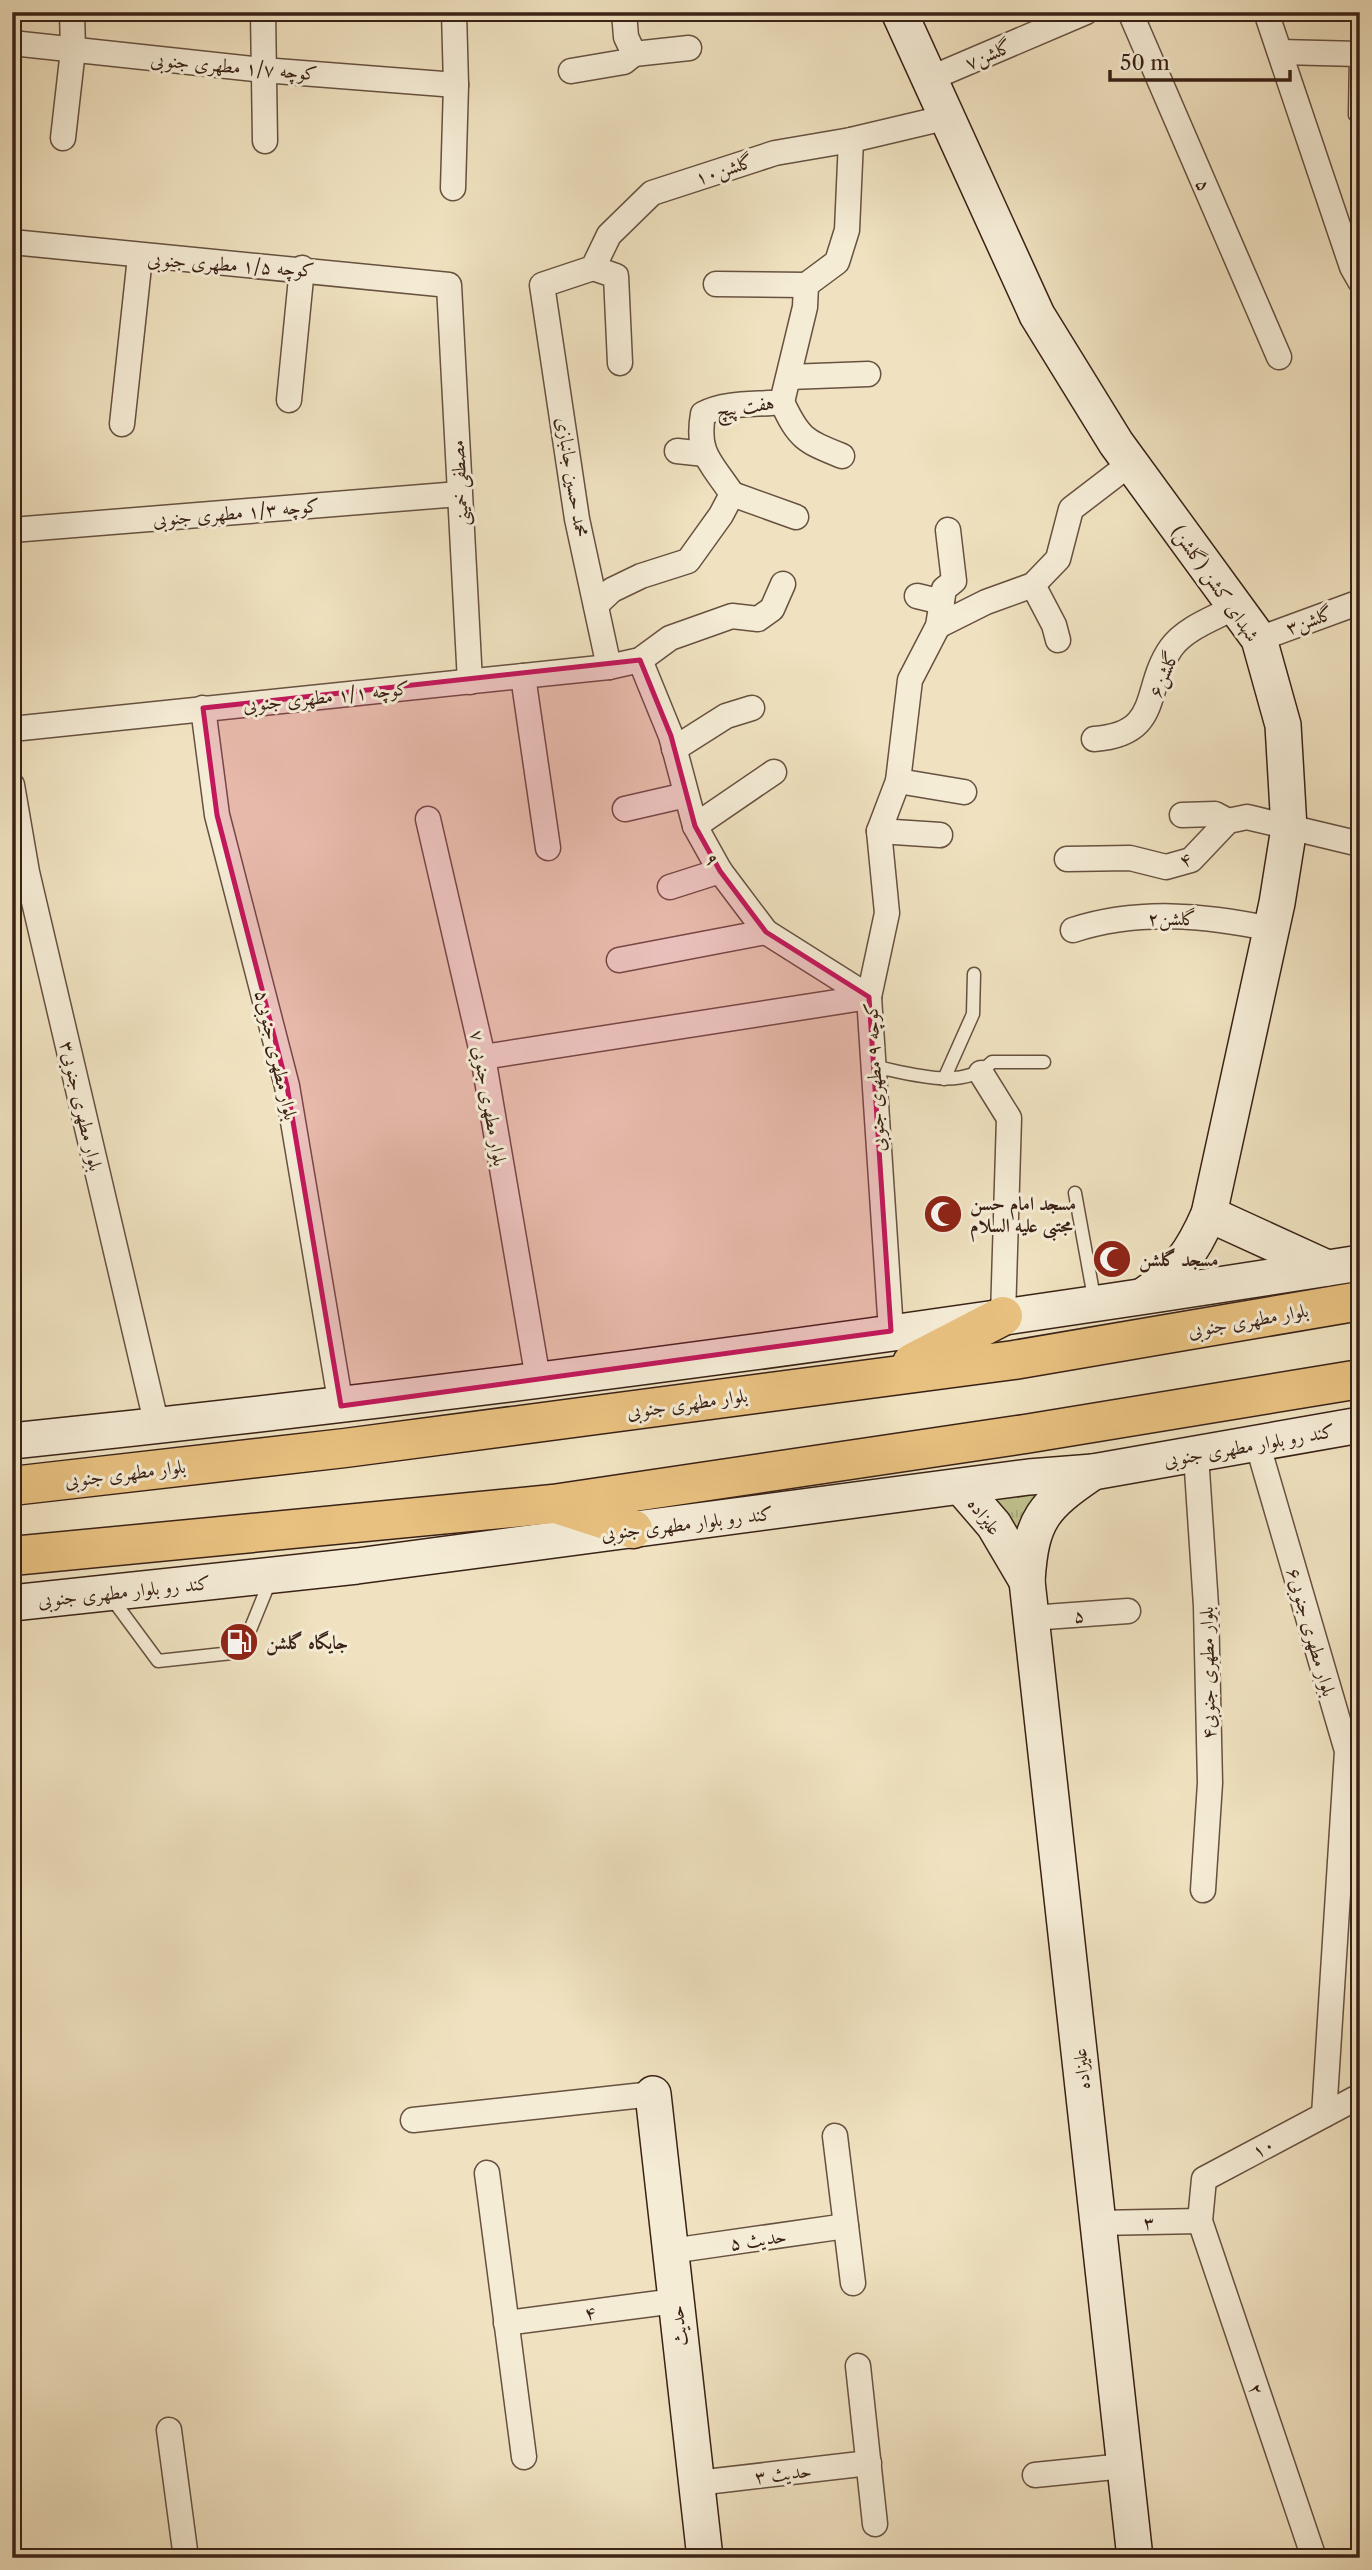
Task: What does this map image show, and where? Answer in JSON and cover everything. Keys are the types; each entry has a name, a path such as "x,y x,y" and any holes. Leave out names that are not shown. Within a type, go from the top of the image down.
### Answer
{"main road":[{"name":"بلوار مطهری جنوبی","path":"12,1486 345,1448 1014,1360 1360,1301"},
{"path":"886,1376 1003,1317"},
{"path":"12,1556 553,1504 1025,1434 1360,1379"},
{"path":"553,1504 633,1530"}],"street":[{"path":"63,138 73,50 72,12"},
{"path":"263,12 265,141"},
{"path":"453,188 456,85 454,12"},
{"path":"624,12 626,37 634,54"},
{"name":"شهدای کشن (گلشن)","path":"899,12 944,118 1037,315 1131,463 1259,639 1283,725 1289,828 1271,929 1209,1214 1194,1249 1168,1279 1143,1296"},
{"name":"گلشن۷","path":"929,79 1086,12"},
{"name":"۵","path":"1130,12 1279,357"},
{"path":"1266,12 1352,267 1360,281"},
{"name":"کوچه ۱/۷ مطهری جنوبی","path":"12,43 263,69 456,85"},
{"path":"571,71 624,62 634,54 689,48"},
{"path":"1280,52 1358,54"},
{"name":"گلشن۱۰","path":"593,268 609,235 652,193 775,153 850,140 944,118"},
{"path":"716,284 806,285 837,262 847,230 850,140"},
{"name":"کوچه ۱/۵ مطهری جنوبی","path":"12,243 140,257 302,268 449,285"},
{"path":"122,424 140,257"},
{"path":"289,400 302,268"},
{"path":"593,268 616,276 620,363"},
{"name":"محمد حسین جانبازی","path":"593,268 542,285 577,519 609,667"},
{"name":"مصطفی خمینی","path":"449,285 470,682"},
{"name":"هفت پیچ","path":"732,494 705,454 699,438 703,414 719,405 744,407 782,402 806,307 806,285"},
{"path":"789,377 868,374"},
{"path":"782,402 792,424 806,441 842,457"},
{"path":"677,451 705,454"},
{"path":"917,596 940,614 986,602 1033,585 1058,559 1071,509 1131,463"},
{"name":"کوچه ۱/۳ مطهری جنوبی","path":"12,530 459,494"},
{"path":"596,605 612,590 641,576 688,561 721,515 732,494 796,517"},
{"name":"کوچه ۹ مطهری جنوبی","path":"891,1331 869,997 887,914 879,831 898,781 910,680 940,614 944,589 954,581 948,530"},
{"path":"640,660 670,638 732,616 758,619 772,609 783,584"},
{"path":"1033,585 1054,625 1058,640"},
{"name":"گلشن۳","path":"1259,639 1360,601"},
{"name":"گلشن۶","path":"1094,739 1126,732 1142,720 1171,648 1190,631 1235,607"},
{"name":"کوچه ۱/۱ مطهری جنوبی","path":"12,729 609,667 640,660"},
{"name":"۹","path":"640,660 674,749 695,826 720,872 766,932 869,997"},
{"path":"523,676 548,848"},
{"name":"۵بلوار مطهری جنوبی","path":"202,708 218,815 287,1086 341,1405"},
{"path":"674,749 726,716 752,708"},
{"path":"695,826 774,772"},
{"path":"898,781 964,792"},
{"name":"بلوار مطهری جنوبی۳","path":"12,785 27,872 157,1426"},
{"path":"625,810 686,795"},
{"path":"1182,815 1215,814 1228,821 1247,817 1360,844"},
{"name":"۷ بلوار مطهری جنوبی","path":"428,819 483,1057 538,1379"},
{"name":"۴","path":"1067,859 1130,858 1166,867 1191,860 1228,821"},
{"path":"879,831 940,835"},
{"path":"670,887 720,872"},
{"name":"گلشن۲","path":"1073,930 1104,920 1162,916 1217,918 1271,929"},
{"path":"619,960 766,932"},
{"path":"483,1057 869,997"},
{"path":"981,1073 1009,1118 1003,1317"},
{"path":"1209,1214 1343,1266"},
{"path":"12,1441 341,1405 741,1355 1343,1266"},
{"name":"کند رو بلوار مطهری جنوبی","path":"12,1603 273,1575 1093,1472 1258,1446 1360,1426"},
{"name":"بلوار مطهری جنوبی۶","path":"1258,1446 1353,1751 1324,2115"},
{"name":"بلوار مطهری جنوبی۴","path":"1196,1455 1206,1606 1210,1783 1203,1890"},
{"name":"علیزاده","path":"1093,1472 1056,1497 1041,1516 1032,1536 1027,1581 1135,2558"},
{"name":"علیزاده","path":"963,1489 993,1525 1027,1581"},
{"name":"۵","path":"1031,1618 1128,1611"},
{"path":"414,2120 653,2094"},
{"name":"حدیث","path":"653,2094 705,2558"},
{"name":"۱۰","path":"1200,2221 1204,2179 1360,2096"},
{"path":"835,2136 853,2283"},
{"path":"487,2174 524,2457"},
{"name":"۳","path":"1097,2223 1200,2221"},
{"name":"۲","path":"1200,2221 1314,2558"},
{"name":"حدیث ۵","path":"671,2251 846,2226"},
{"name":"۴","path":"506,2323 675,2301"},
{"path":"858,2365 875,2524"},
{"path":"169,2430 186,2558"},
{"name":"حدیث ۳","path":"697,2483 869,2463"},
{"path":"1035,2475 1124,2466"}],"lane":[{"path":"1355,115 1358,54"},
{"path":"944,1079 973,1014 974,974"},
{"path":"872,1066 944,1079 981,1073 992,1062 1044,1062"},
{"path":"1075,1193 1095,1303"},
{"path":"107,1593 158,1661 186,1658 241,1652 273,1575"}],"highlighted area":[{"path":"640,660 671,736 695,826 720,871 766,932 869,997 891,1331 341,1406 287,1086 217,815 203,708"}],"green space":[{"path":"1049,1487 1018,1544 979,1493"}],"place":[{"name":"مسجد امام حسن مجتبی علیه السلام","path":"943,1214"},
{"name":"مسجد گلشن","path":"1112,1259"},
{"name":"جایگاه گلشن","path":"239,1642"}]}
